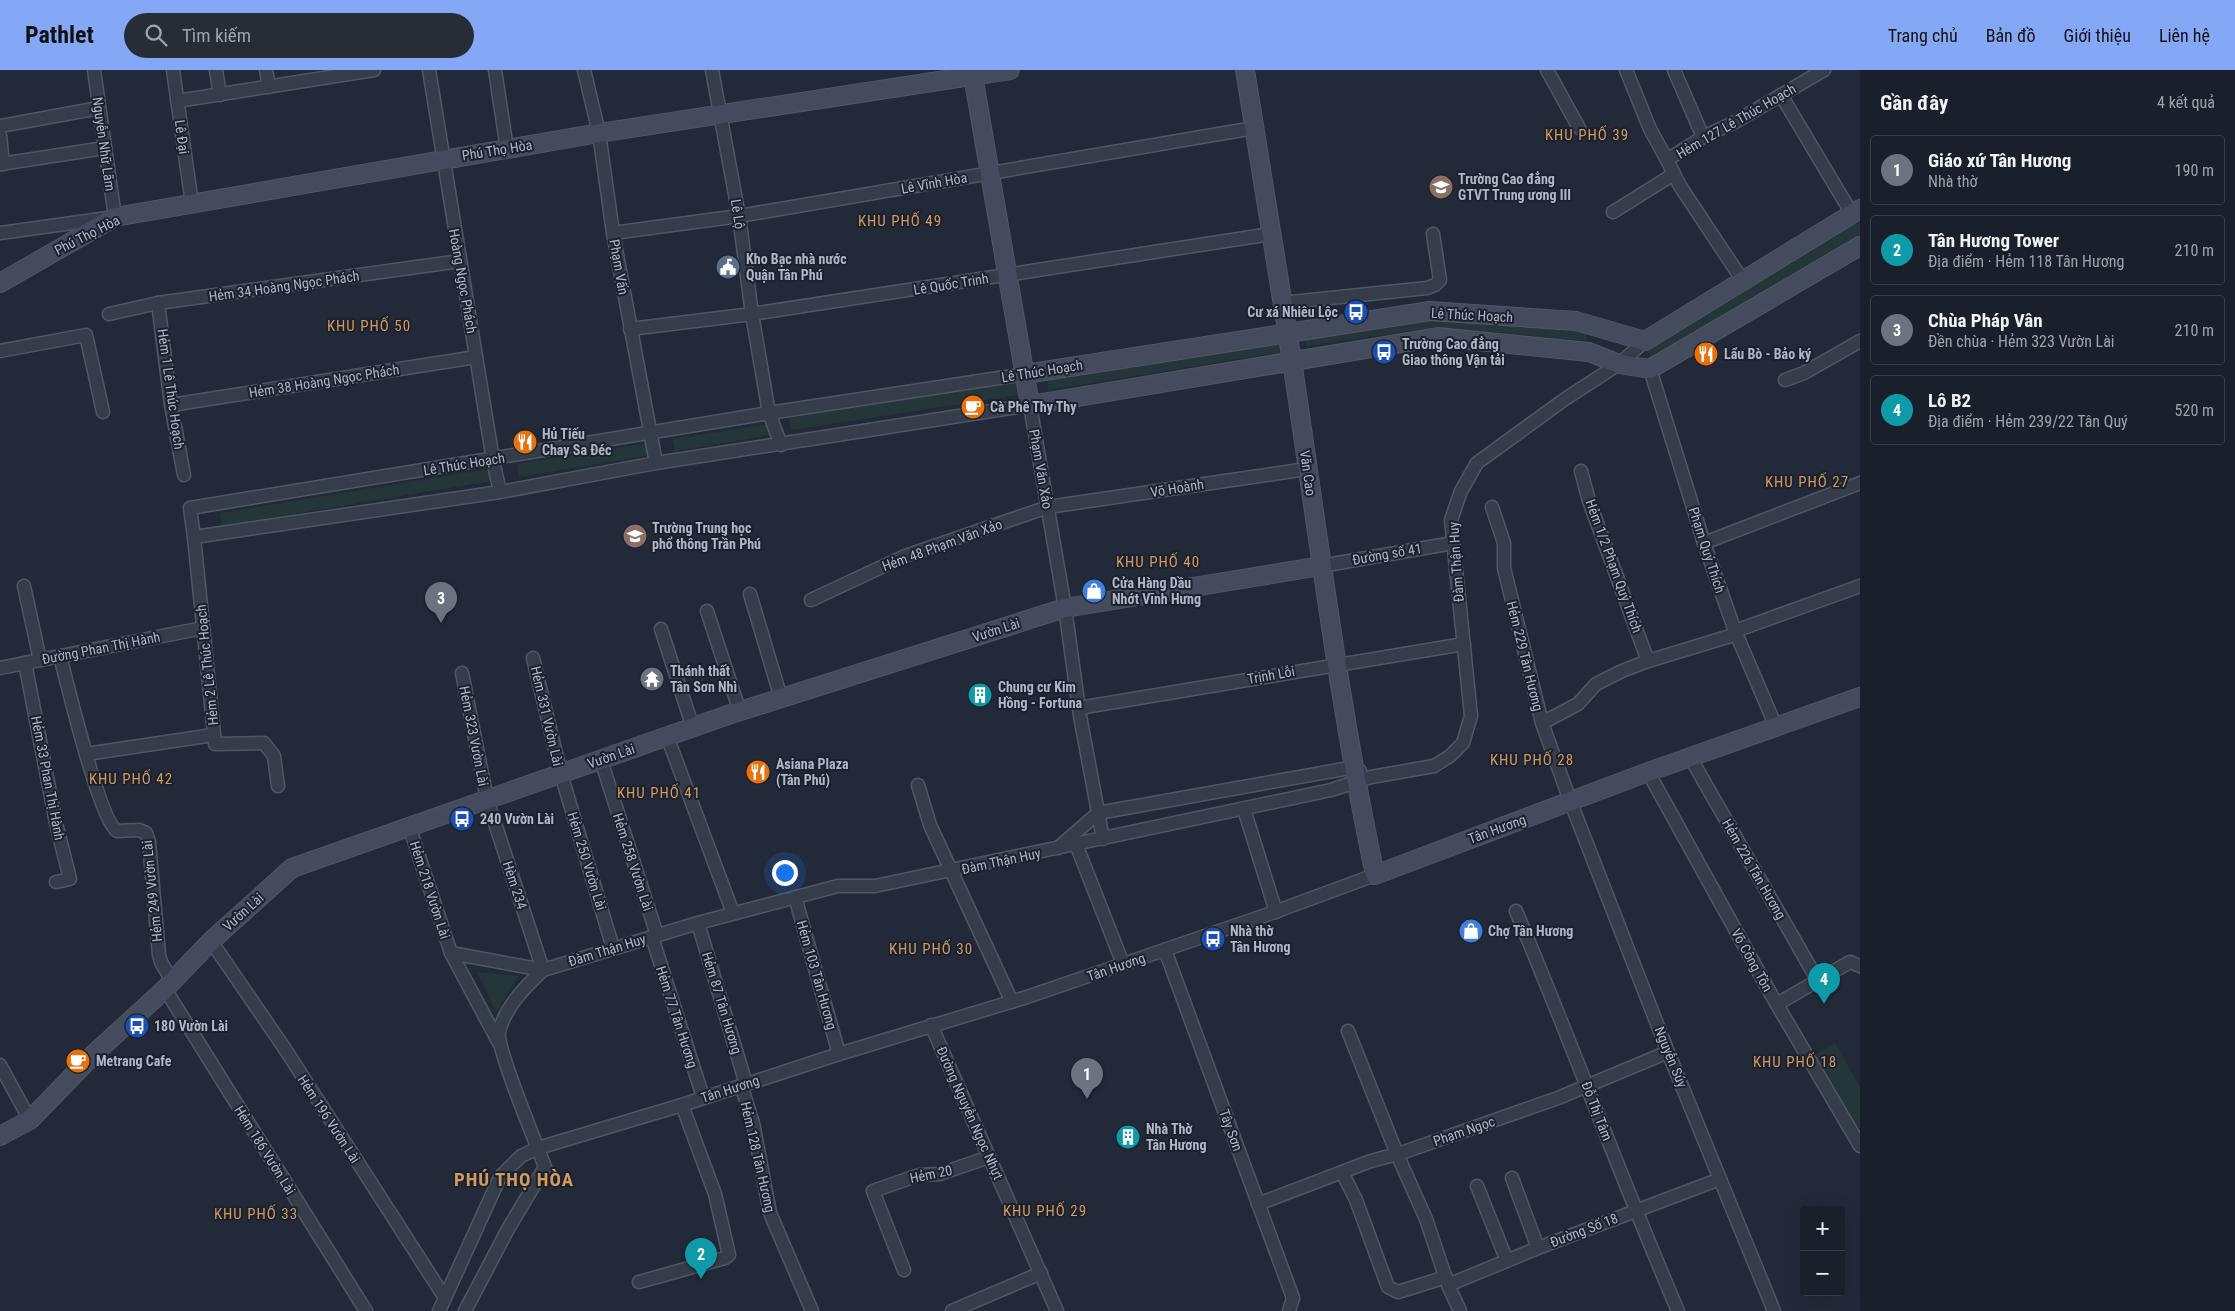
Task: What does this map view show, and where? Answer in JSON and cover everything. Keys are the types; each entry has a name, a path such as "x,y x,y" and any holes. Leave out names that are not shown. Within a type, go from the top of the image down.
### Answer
{"street":[{"name":"Nguyễn Nhữ Lãm","path":"94,70 115,218"},
{"name":"Lê Đại","path":"173,70 192,204"},
{"path":"216,70 220,96"},
{"path":"266,70 269,87"},
{"path":"177,101 220,96 374,70"},
{"name":"Hoàng Ngọc Phách","path":"429,70 442,159 500,492"},
{"path":"495,70 507,149"},
{"name":"Phạm Vấn","path":"584,70 599,133 613,233 656,463"},
{"name":"Lê Lộ","path":"712,70 738,216 769,413 781,445"},
{"name":"Phú Thọ Hòa","path":"0,283 115,218 442,159 599,133 972,73 1010,70"},
{"name":"Văn Cao","path":"1245,70 1292,360 1321,566 1360,776 1375,875"},
{"path":"1547,70 1579,128"},
{"path":"1626,70 1650,129 1667,160"},
{"path":"1674,70 1703,136"},
{"name":"Hẻm 127 Lê Thúc Hoạch","path":"1743,281 1695,210 1667,160 1703,136 1736,122 1824,70"},
{"name":"Phạm Văn Xảo","path":"972,73 1048,507 1079,708 1103,839"},
{"path":"1645,341 1856,212 1781,95"},
{"path":"0,126 99,108"},
{"name":"Lê Vĩnh Hòa","path":"613,233 738,216 1254,128"},
{"path":"0,135 1,164 105,148"},
{"path":"1613,212 1674,174"},
{"path":"0,232 115,218"},
{"name":"Lê Quốc Trinh","path":"630,329 752,314 1271,234"},
{"path":"1282,303 1427,288 1435,285 1440,280 1433,234"},
{"path":"1650,369 1860,246"},
{"name":"Hẻm 34 Hoàng Ngọc Phách","path":"109,314 158,303 460,261"},
{"name":"Hẻm 1 Lê Thúc Hoạch","path":"158,303 171,405 184,475"},
{"name":"Lê Thúc Hoạch","path":"191,515 651,432 1430,311 1576,321 1645,341"},
{"path":"0,351 86,335 103,412"},
{"name":"Lê Thúc Hoạch","path":"194,537 500,492 656,463 1030,405 1438,337 1588,352 1619,364 1650,369"},
{"name":"Đàm Thận Huy","path":"499,1043 504,1016 526,986 543,970 613,948 733,913 838,886 874,886 1058,849 1074,840 1098,813 1434,766 1450,756 1463,743 1471,716 1451,520 1462,491 1477,463 1565,399 1619,364 1645,341"},
{"path":"1785,380 1804,373 1860,341"},
{"name":"Hẻm 38 Hoàng Ngọc Phách","path":"171,405 476,357"},
{"name":"Phạm Quý Thích","path":"1650,369 1704,543 1736,633 1776,727"},
{"name":"Võ Hoành","path":"1048,507 1307,469"},
{"name":"Hẻm 1/2 Phạm Quý Thích","path":"1581,471 1589,501 1648,661"},
{"path":"1704,543 1860,483"},
{"name":"Hẻm 48 Phạm Văn Xảo","path":"811,600 905,556 1048,507"},
{"name":"Hẻm 229 Tân Hương","path":"1492,507 1504,543 1504,568 1542,723 1571,802"},
{"name":"Hẻm 2 Lê Thúc Hoạch","path":"191,515 215,744 264,743 274,756 278,786"},
{"name":"Đường số 41","path":"1321,566 1453,543"},
{"name":"Vườn Lài","path":"0,1136 30,1120 95,1053 169,985 211,941 292,868 667,736 1065,608 1321,566"},
{"path":"24,586 40,660"},
{"path":"1542,723 1578,704 1596,684 1648,661 1736,633 1860,586"},
{"path":"750,594 781,698"},
{"path":"707,611 740,712"},
{"name":"Đường Phan Thị Hành","path":"0,668 203,628"},
{"path":"661,629 693,728"},
{"name":"Trịnh Lỗi","path":"1079,708 1464,644"},
{"name":"Hẻm 249 Vườn Lài","path":"60,656 86,754 108,818 114,830 139,830 146,833 149,842 159,955 169,985"},
{"name":"Hẻm 331 Vườn Lài","path":"533,658 561,774"},
{"name":"Hẻm 33 Phan Thị Hành","path":"25,663 56,823 70,879 56,882"},
{"name":"Hẻm 323 Vườn Lài","path":"462,673 487,799"},
{"name":"Tân Hương","path":"538,1148 682,1105 931,1025 1012,1002 1165,950 1276,912 1648,772 1860,697"},
{"path":"86,754 213,735"},
{"path":"667,736 733,913"},
{"name":"Hẻm 226 Tân Hương","path":"1690,757 1818,981"},
{"name":"Hẻm 258 Vườn Lài","path":"601,760 654,936"},
{"name":"Võ Công Tồn","path":"1648,772 1777,1004 1860,1146"},
{"name":"Hẻm 250 Vườn Lài","path":"561,774 613,948"},
{"name":"Đàm Thận Huy","path":"1074,840 1103,839 1331,790 1360,776"},
{"path":"918,785 930,825 1012,1002"},
{"name":"Hèm 234","path":"487,799 543,970"},
{"name":"Nguyễn Súy","path":"1571,802 1668,1052 1774,1311"},
{"path":"1244,809 1276,912"},
{"name":"Hẻm 218 Vườn Lài","path":"409,826 451,953 499,1043"},
{"path":"1074,840 1123,964"},
{"name":"Hẻm 103 Tân Hương","path":"795,897 839,1054"},
{"name":"Đỗ Thị Tâm","path":"1516,910 1635,1210 1678,1311"},
{"name":"Hẻm 87 Tân Hương","path":"698,923 743,1084"},
{"name":"Hẻm 77 Tân Hương","path":"654,936 703,1097"},
{"name":"Hẻm 196 Vườn Lài","path":"211,941 285,1049 445,1298"},
{"name":"Tây Sơn","path":"1165,950 1293,1298 1288,1311"},
{"name":"Hẻm 218 Vườn Lài","path":"451,953 543,970"},
{"path":"1777,1004 1850,962 1860,966"},
{"name":"Hẻm 186 Vườn Lài","path":"169,985 366,1311"},
{"name":"Đường Nguyễn Ngọc Nhựt","path":"931,1025 1057,1311"},
{"path":"1348,1031 1426,1218 1447,1281 1460,1311"},
{"path":"465,1311 508,1229 545,1167 499,1043"},
{"name":"Phạm Ngọc","path":"1258,1204 1342,1172 1558,1098 1668,1052"},
{"path":"0,1065 30,1120"},
{"name":"Hẻm 128 Tân Hương","path":"743,1084 753,1123 770,1213 812,1311"},
{"path":"639,1282 729,1255 716,1194 682,1105"},
{"path":"439,1311 500,1177 521,1156 538,1148"},
{"name":"Hẻm 20","path":"904,1270 872,1191 920,1175 940,1174 989,1156"},
{"name":"Đường Số 18","path":"1342,1172 1356,1200 1388,1287 1398,1292 1447,1281 1507,1261 1635,1210 1720,1179"},
{"path":"1512,1178 1538,1248"},
{"path":"1477,1186 1507,1261"},
{"path":"952,1311 1040,1273"}],"shaded area":[{"path":"1860,219 1860,235 1655,361 1646,349"},
{"path":"1437,318 1588,329 1586,341 1438,327 1306,346 1304,335"},
{"path":"1280,341 1282,352 1048,390 1047,377"},
{"path":"1018,382 1020,395 792,430 789,418"},
{"path":"769,424 771,435 675,451 673,439"},
{"path":"649,443 651,455 519,477 517,464"},
{"path":"488,469 491,481 222,526 220,513"},
{"path":"477,972 518,976 496,1012"},
{"path":"1835,1043 1860,1087 1860,1134 1814,1055"}],"place":[{"name":"Trường Cao đẳng GTVT Trung ương III","path":"1441,187"},
{"name":"Kho Bạc nhà nước Quận Tân Phú","path":"728,267"},
{"name":"Cư xá Nhiêu Lộc","path":"1356,312"},
{"name":"Trường Cao đẳng Giao thông Vận tải","path":"1384,352"},
{"name":"Lẩu Bò - Bảo ký","path":"1706,354"},
{"name":"Cà Phê Thy Thy","path":"973,407"},
{"name":"Hủ Tiếu Chay Sa Đéc","path":"525,442"},
{"name":"Trường Trung học phổ thông Trần Phú","path":"635,536"},
{"name":"Cửa Hàng Dầu Nhớt Vĩnh Hưng","path":"1094,591"},
{"name":"Chùa Pháp Vân","path":"441,623"},
{"name":"Thánh thất Tân Sơn Nhì","path":"652,679"},
{"name":"Chung cư Kim Hồng - Fortuna","path":"980,695"},
{"name":"Asiana Plaza (Tân Phú)","path":"758,772"},
{"name":"240 Vườn Lài","path":"462,819"},
{"name":"Chợ Tân Hương","path":"1471,931"},
{"name":"Nhà thờ Tân Hương","path":"1213,939"},
{"name":"Lô B2","path":"1824,1004"},
{"name":"180 Vườn Lài","path":"137,1026"},
{"name":"Metrang Cafe","path":"78,1061"},
{"name":"Giáo xứ Tân Hương","path":"1087,1099"},
{"name":"Nhà Thờ Tân Hương","path":"1128,1137"},
{"name":"Tân Hương Tower","path":"701,1279"}],"district":[{"name":"KHU PHỐ 39","path":"1587,135"},
{"name":"KHU PHỐ 49","path":"900,221"},
{"name":"KHU PHỐ 50","path":"369,326"},
{"name":"KHU PHỐ 27","path":"1807,482"},
{"name":"KHU PHỐ 40","path":"1158,562"},
{"name":"KHU PHỐ 28","path":"1532,760"},
{"name":"KHU PHỐ 42","path":"131,779"},
{"name":"KHU PHỐ 41","path":"659,793"},
{"name":"KHU PHỐ 30","path":"931,949"},
{"name":"KHU PHỐ 18","path":"1795,1062"},
{"name":"PHÚ THỌ HÒA","path":"514,1179"},
{"name":"KHU PHỐ 29","path":"1045,1211"},
{"name":"KHU PHỐ 33","path":"256,1214"}]}
